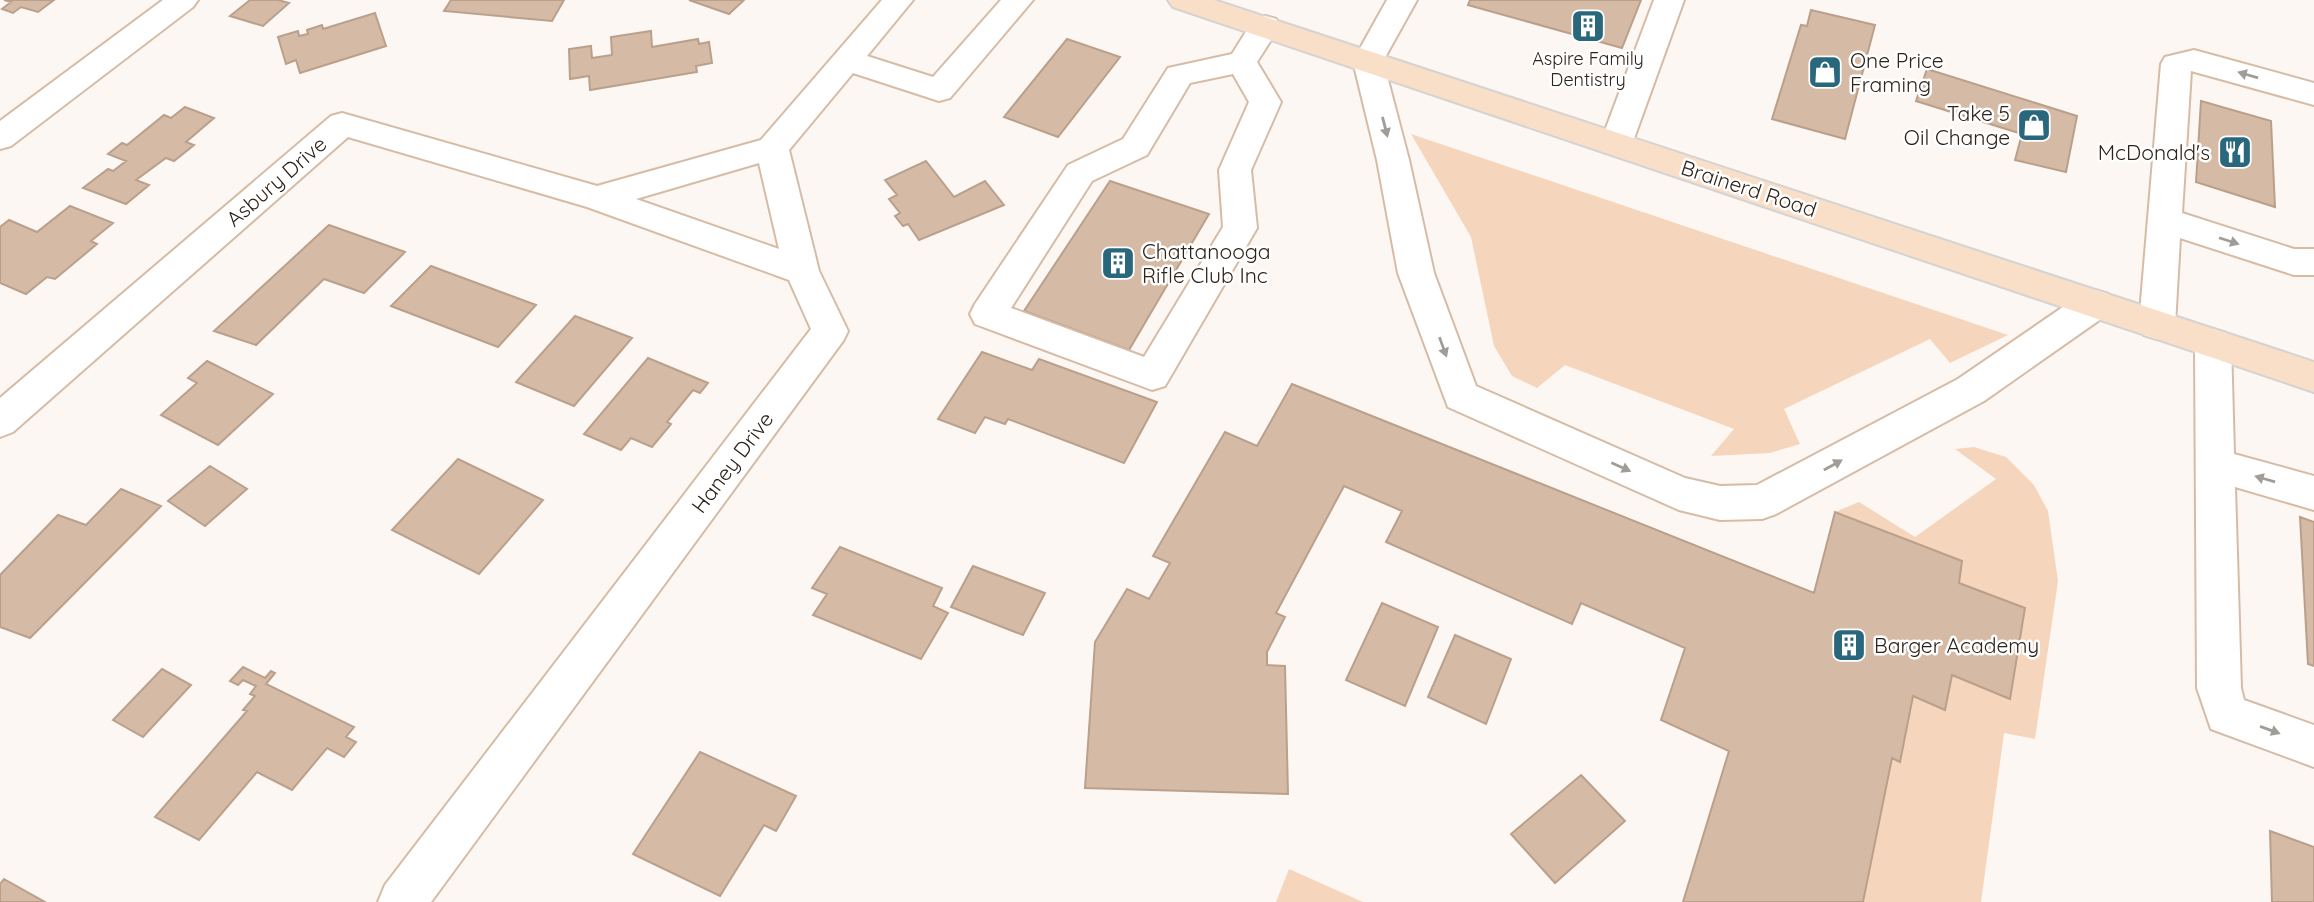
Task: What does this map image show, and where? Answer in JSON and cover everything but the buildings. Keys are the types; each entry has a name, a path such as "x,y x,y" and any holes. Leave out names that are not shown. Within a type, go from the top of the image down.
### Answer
{"main road":[{"name":"Brainerd Road","path":"1193,1 2314,377"}],"street":[{"path":"0,138 183,0"},
{"path":"597,198 772,148 898,0"},
{"path":"847,60 939,90 1018,0"},
{"path":"1402,0 1368,61 1393,160 1416,273 1461,396 1679,493 1720,503 1762,502 1971,390 2095,304"},
{"path":"1616,144 1669,0"},
{"path":"1242,62 1265,102 1235,170 1240,228 1152,375 988,314 1080,173 1135,147 1179,75 1242,62 1265,26"},
{"path":"2157,325 2176,64 2194,60 2314,94"},
{"name":"Asbury Drive","path":"0,421 342,124 597,198"},
{"name":"Haney Drive","path":"402,902 830,331 802,271 772,148"},
{"path":"597,198 802,271"},
{"path":"2164,220 2294,262 2314,262"},
{"path":"2213,343 2219,688 2226,714 2314,746"},
{"path":"2217,465 2314,493"}],"shaded area":[{"path":"1411,134 2008,335 1950,363 1930,339 1784,409 1800,444 1770,453 1711,456 1734,429 1565,365 1537,388 1512,376 1494,346 1471,237"},
{"path":"1974,447 2006,457 2034,485 2048,511 2058,581 2035,739 2004,733 1981,902 1863,902 1892,758 1900,762 1913,696 1945,709 1952,675 2010,698 2025,608 1959,583 1962,561 1835,512 1859,502 1915,537 1996,479 1955,449"},
{"path":"1289,869 1363,902 1276,902"}],"place":[{"name":"Aspire Family Dentistry","path":"1588,26"},
{"name":"One Price Framing","path":"1825,72"},
{"name":"Take 5 Oil Change","path":"2034,125"},
{"name":"McDonald's","path":"2235,152"},
{"name":"Chattanooga Rifle Club Inc","path":"1118,263"},
{"name":"Barger Academy","path":"1849,645"}]}
